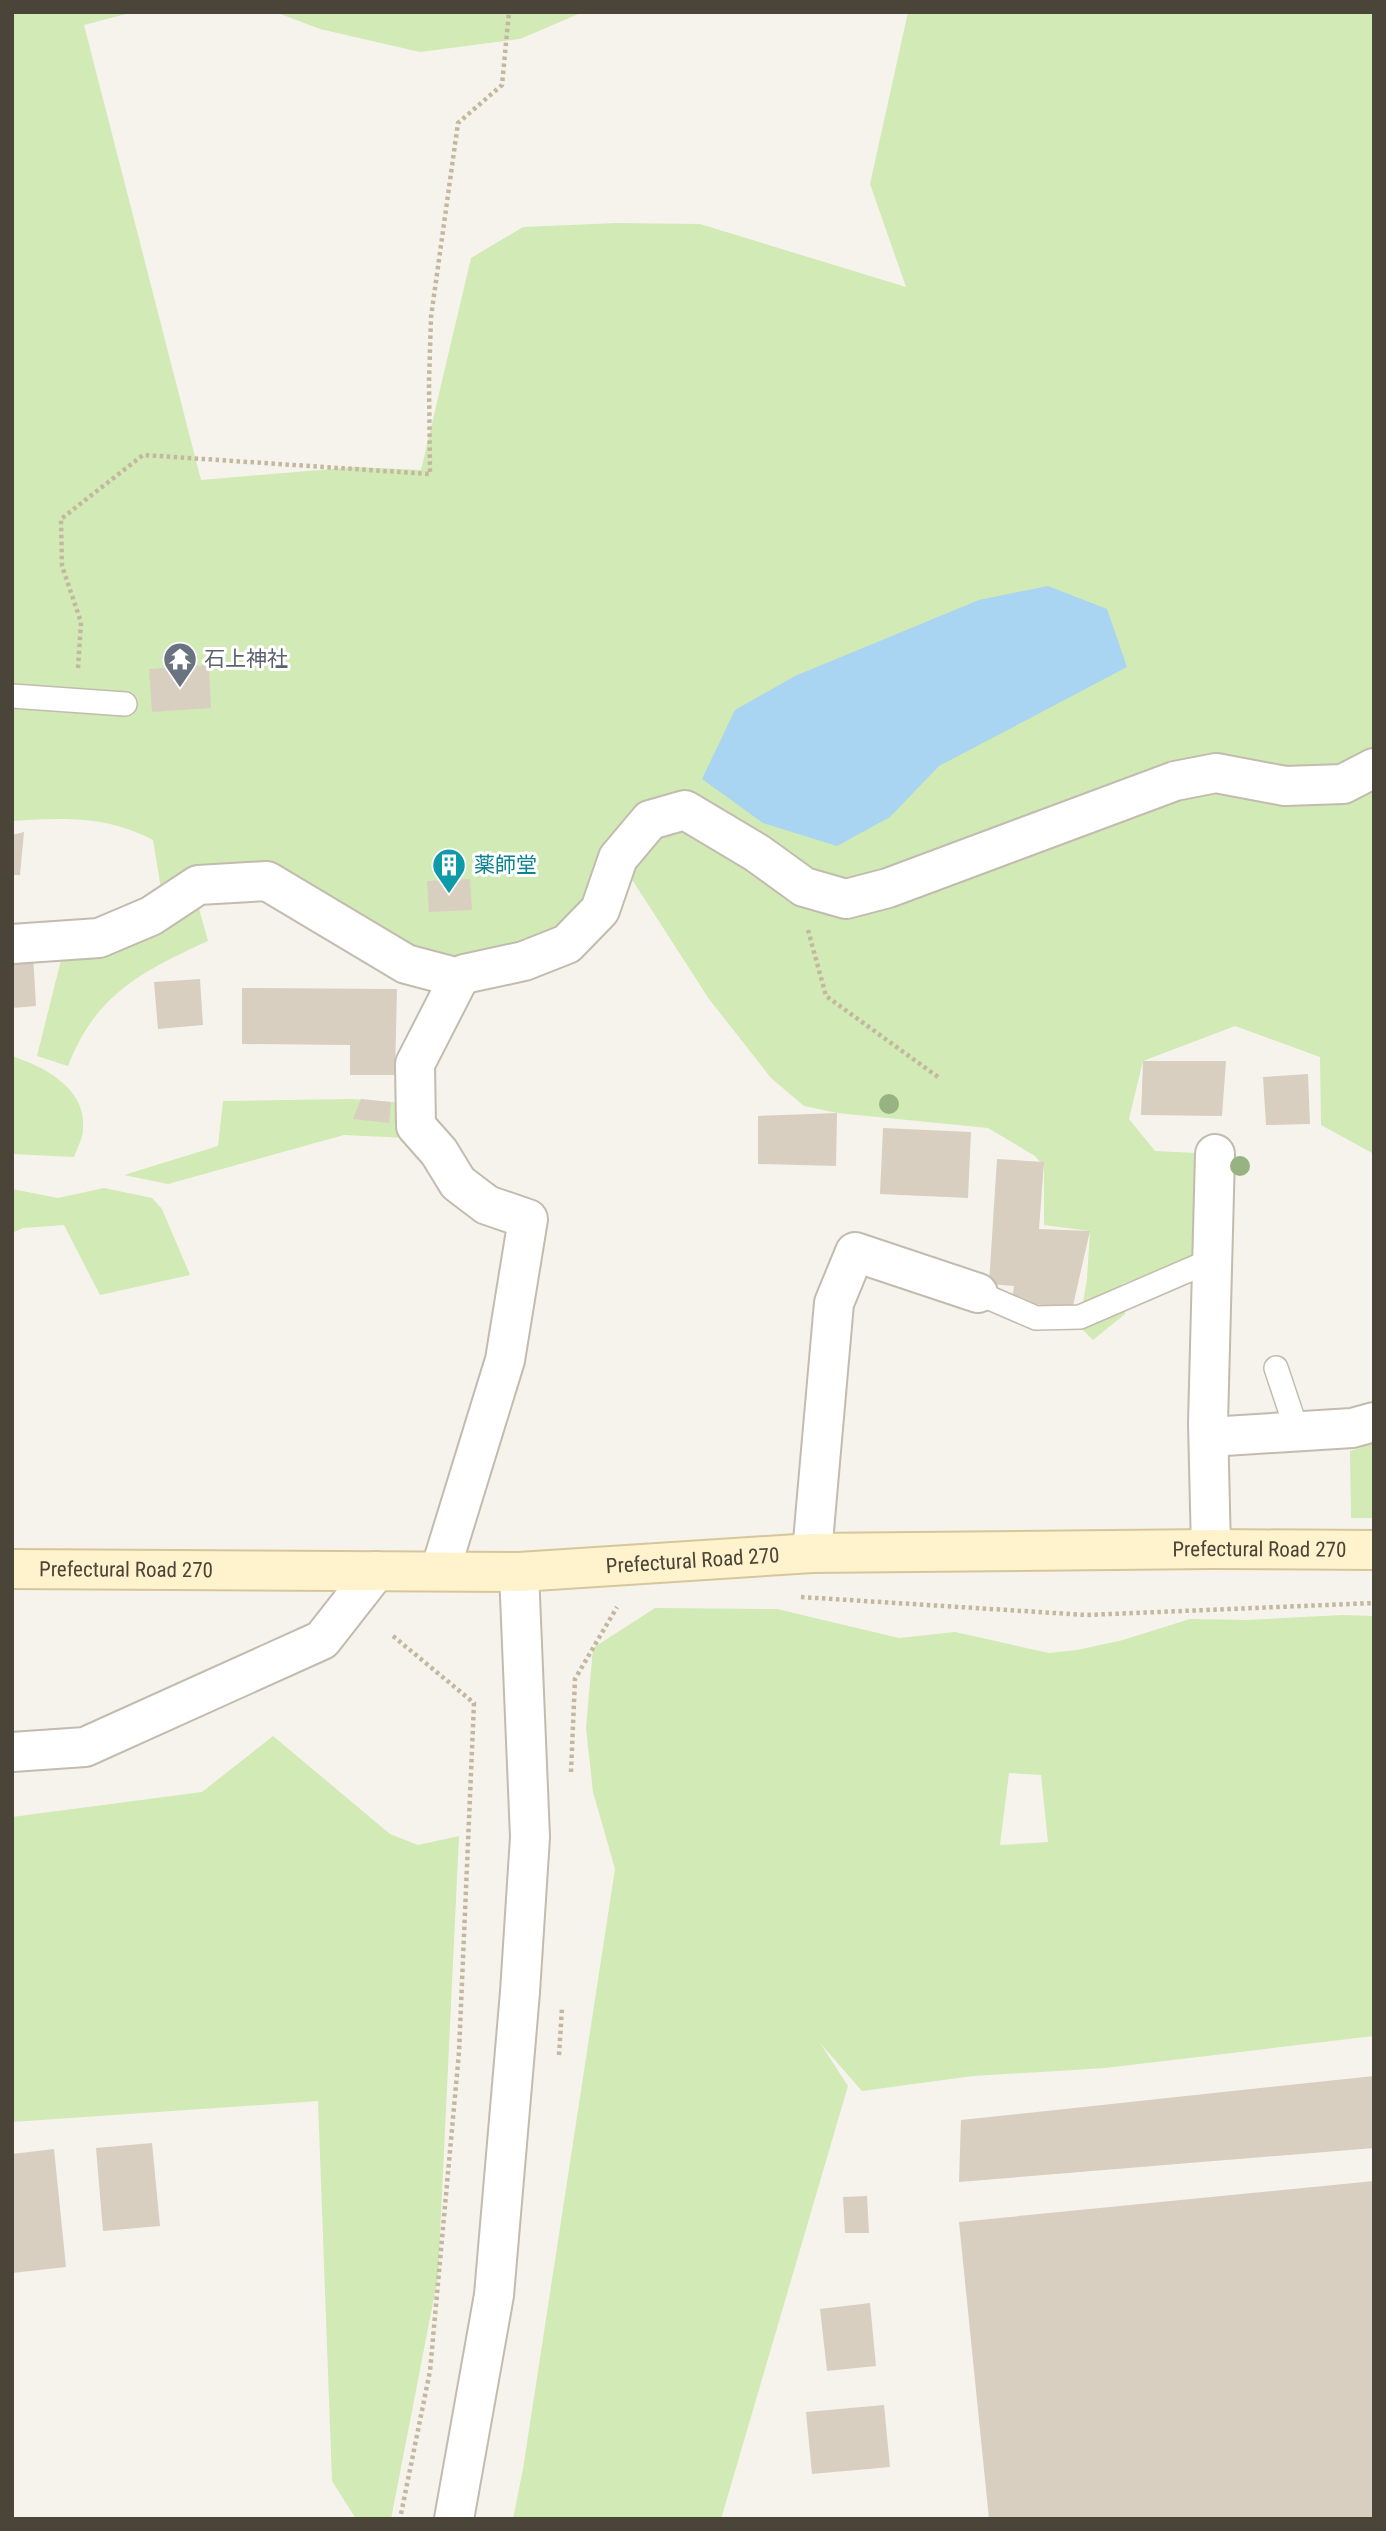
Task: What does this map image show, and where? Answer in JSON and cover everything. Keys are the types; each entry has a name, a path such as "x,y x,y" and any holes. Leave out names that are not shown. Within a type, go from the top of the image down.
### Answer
{"main road":[{"name":"Prefectural Road 270","path":"12,1569 519,1572 812,1553 1374,1550"}],"street":[{"path":"440,1572 505,1360 528,1219 487,1205 458,1183 439,1152 416,1126 415,1064 459,978 464,974 524,961 567,944 600,910 618,858 650,820 685,810 757,853 804,887 846,899 888,888 1175,781 1216,773 1285,786 1343,784 1374,768"},
{"path":"12,944 99,938 151,916 198,885 267,881 406,964 459,978"},
{"path":"1211,1549 1209,1437 1215,1154"},
{"path":"812,1553 834,1303 855,1252 978,1293"},
{"path":"1209,1437 1352,1428 1374,1422"},
{"path":"12,1752 85,1747 322,1640 376,1572"},
{"path":"454,2519 494,2295 520,1992 530,1838 519,1572"}],"lane":[{"path":"12,696 125,704"},
{"path":"978,1293 1036,1318 1080,1317 1212,1260"},
{"path":"1276,1368 1297,1431"}],"path":[{"path":"76,701 81,622 62,566 61,519 143,455 430,474 429,382 432,317 458,123 502,85 509,12"},
{"path":"804,887 807,925 826,996 938,1077"},
{"path":"571,1770 575,1679 623,1596"},
{"path":"795,1597 1086,1615 1374,1603"},
{"path":"393,1636 474,1703 458,2052 430,2371 400,2519"}],"green space":[{"path":"12,12 134,12 84,25 201,480 355,467 421,470 471,258 523,227 617,223 700,224 906,287 870,184 908,12 1374,12 1374,1154 1321,1125 1320,1057 1235,1026 1143,1061 1129,1119 1155,1151 1215,1154 1203,1255 1122,1284 1125,1314 1093,1340 1079,1326 1087,1279 1090,1231 1044,1225 1044,1167 1035,1156 988,1128 837,1113 804,1106 771,1078 709,999 620,861 576,934 464,974 267,881 162,895 153,840 118,826 84,820 12,821"},
{"path":"275,12 583,12 520,39 420,52 320,29"},
{"path":"198,905 208,941 162,963 123,988 92,1021 68,1066 37,1056 62,956"},
{"path":"12,1056 50,1073 62,1082 79,1103 83,1116 83,1131 74,1157 12,1154"},
{"path":"352,1099 404,1103 408,1138 344,1135 168,1184 124,1175 218,1146 223,1101"},
{"path":"104,1188 152,1198 162,1209 190,1275 100,1295 64,1225 23,1228 12,1233 12,1189 58,1198"},
{"path":"1374,1443 1374,1518 1351,1518 1350,1451"},
{"path":"655,1608 777,1609 899,1638 955,1632 1049,1653 1123,1640 1190,1619 1374,1616 1374,2036 1105,2068 973,2076 862,2091 820,2043 848,2086 721,2519 513,2519 523,2469 615,1869 593,1792 586,1728 593,1648","holes":["1009,1773 1041,1775 1048,1842 1000,1845"]},
{"path":"273,1736 390,1834 418,1845 459,1836 438,2277 391,2519 356,2519 332,2481 318,2101 12,2122 12,1817 202,1792"}],"water":[{"path":"1048,586 1107,609 1127,667 939,766 890,817 837,846 763,823 702,779 735,710 795,676 979,600"}],"building":[{"name":"石上神社","path":"209,665 211,708 152,712 149,669"},
{"path":"24,832 20,875 12,875 12,835"},
{"name":"薬師堂","path":"470,879 472,910 429,912 427,881"},
{"path":"33,954 36,1006 12,1008 12,956"},
{"path":"200,979 203,1025 158,1029 154,982"},
{"path":"242,988 397,989 395,1075 350,1075 350,1045 242,1044"},
{"path":"1143,1061 1226,1061 1222,1116 1141,1115"},
{"path":"1308,1074 1310,1124 1266,1125 1263,1077"},
{"path":"361,1099 391,1102 389,1123 353,1119"},
{"path":"837,1113 836,1166 758,1164 758,1116"},
{"path":"883,1128 971,1132 968,1198 880,1194"},
{"path":"997,1159 1044,1162 1039,1229 1090,1231 1072,1310 1012,1300 1014,1286 989,1284"},
{"path":"1374,2076 1374,2148 959,2182 961,2120"},
{"path":"152,2143 160,2226 103,2231 96,2148"},
{"path":"54,2149 66,2267 12,2273 12,2154"},
{"path":"1374,2181 1374,2519 989,2519 959,2222"},
{"path":"867,2196 869,2233 845,2233 843,2197"},
{"path":"870,2303 876,2366 827,2371 820,2309"},
{"path":"884,2405 890,2467 812,2474 806,2412"}],"place":[{"name":"石上神社","path":"180,689"},
{"name":"薬師堂","path":"449,895"}]}
